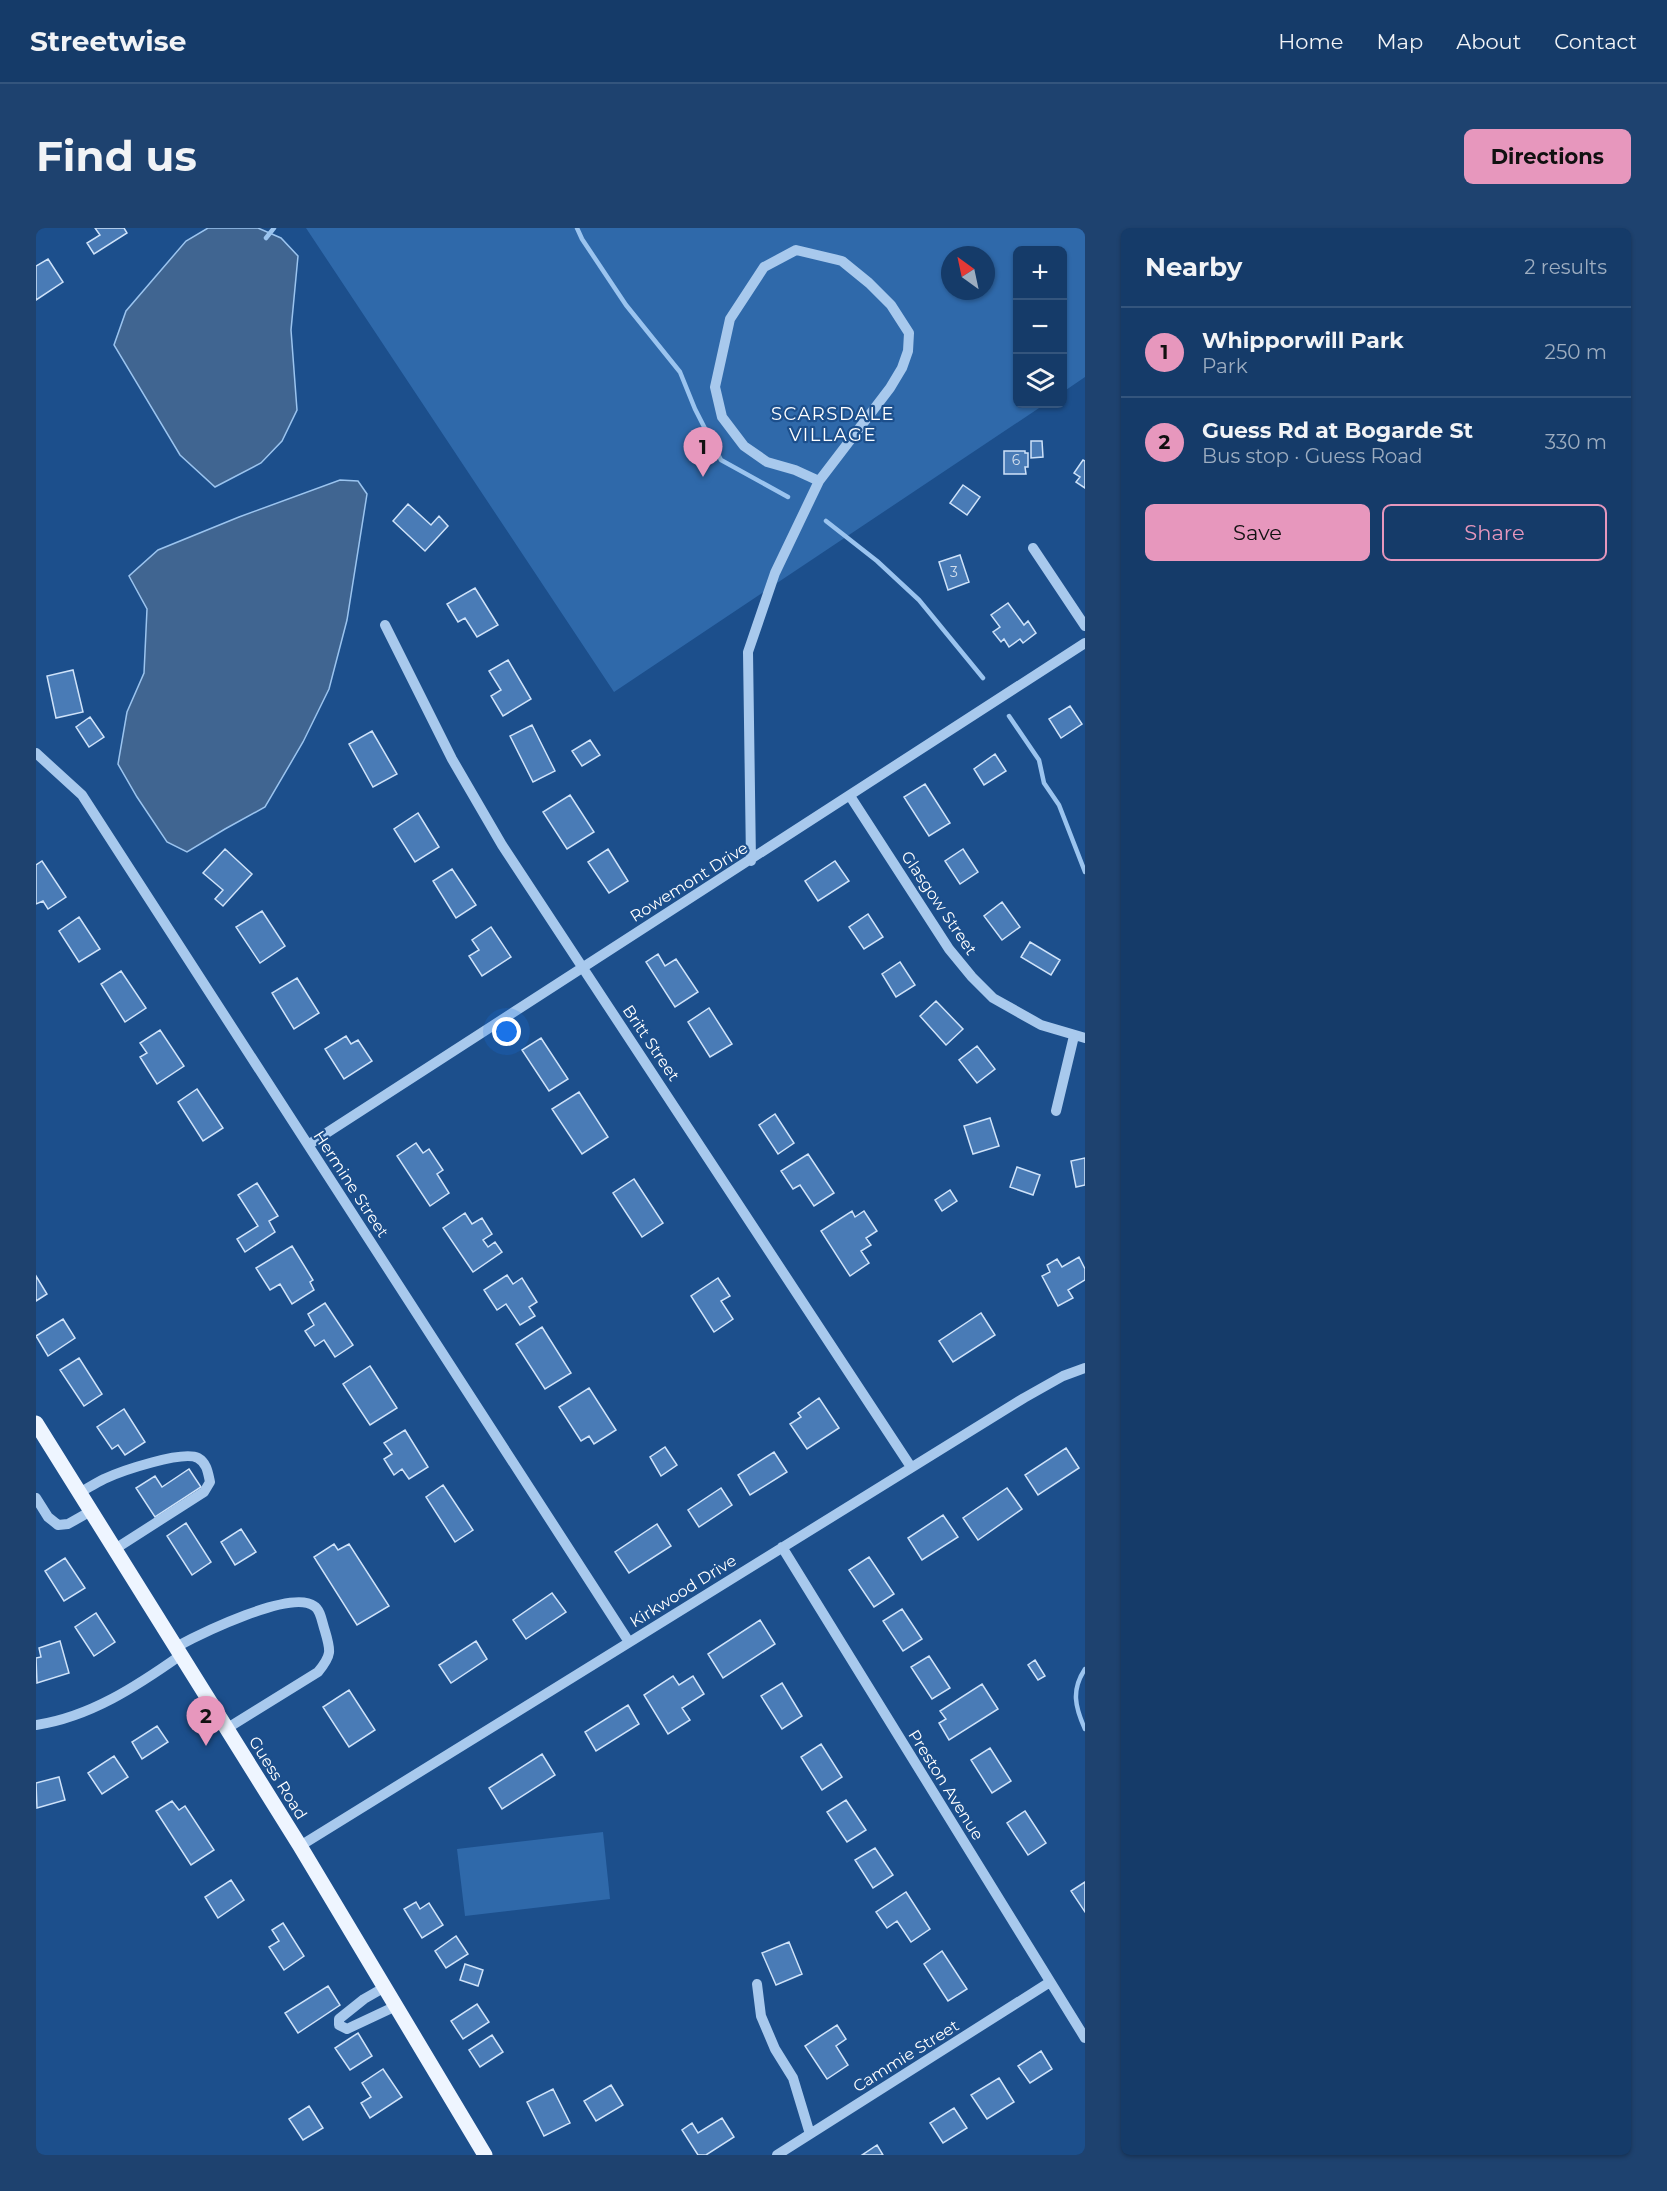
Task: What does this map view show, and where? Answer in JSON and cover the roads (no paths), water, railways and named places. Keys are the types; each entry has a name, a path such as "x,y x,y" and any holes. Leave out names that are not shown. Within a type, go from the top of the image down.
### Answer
{"main road":[{"name":"Guess Road","path":"36,1423 300,1846 485,2155"}],"street":[{"path":"751,861 748,652 775,573 819,482 890,388 902,368 908,351 909,333 891,305 842,261 796,250 764,267 730,319 715,387 722,417 744,446 767,462 795,470 819,482"},
{"path":"1033,548 1085,626"},
{"name":"Britt Street","path":"385,625 452,759 502,845 911,1467"},
{"name":"Rowemont Drive","path":"308,1145 1085,644"},
{"name":"Hermine Street","path":"36,753 82,795 629,1642"},
{"name":"Glasgow Street","path":"850,796 949,949 972,977 993,998 1041,1025 1079,1037"},
{"path":"1056,1111 1079,1037"},
{"name":"Kirkwood Drive","path":"300,1846 1024,1398 1063,1376 1085,1368"},
{"path":"80,1493 105,1478 172,1457 189,1455 200,1459 207,1466 210,1482 204,1492 115,1549"},
{"path":"36,1498 48,1517 58,1525 68,1524 91,1511"},
{"name":"Preston Avenue","path":"782,1547 1085,2038"},
{"path":"36,1725 69,1718 106,1702 209,1629 253,1612 280,1605 303,1602 314,1605 319,1610 331,1651 325,1663 318,1672 226,1729"},
{"name":"Cammie Street","path":"777,2155 1050,1982"},
{"path":"757,1984 761,2016 775,2049 793,2078 810,2134"},
{"path":"385,1988 364,1999 339,2019 339,2025 346,2029 396,2006"}],"waterway":[{"path":"266,238 274,228"},
{"path":"577,228 626,305 680,372 695,409 721,460 788,497"},
{"path":"826,521 877,561 919,600 983,678"},
{"path":"1009,716 1039,760 1044,783 1059,805 1085,872"},
{"path":"1085,1669 1076,1691 1077,1706 1085,1729"}],"place":[{"name":"Whipporwill Park","path":"703,477"},
{"name":"Guess Rd at Bogarde St","path":"206,1746"}],"district":[{"name":"SCARSDALE VILLAGE","path":"833,424"}]}
